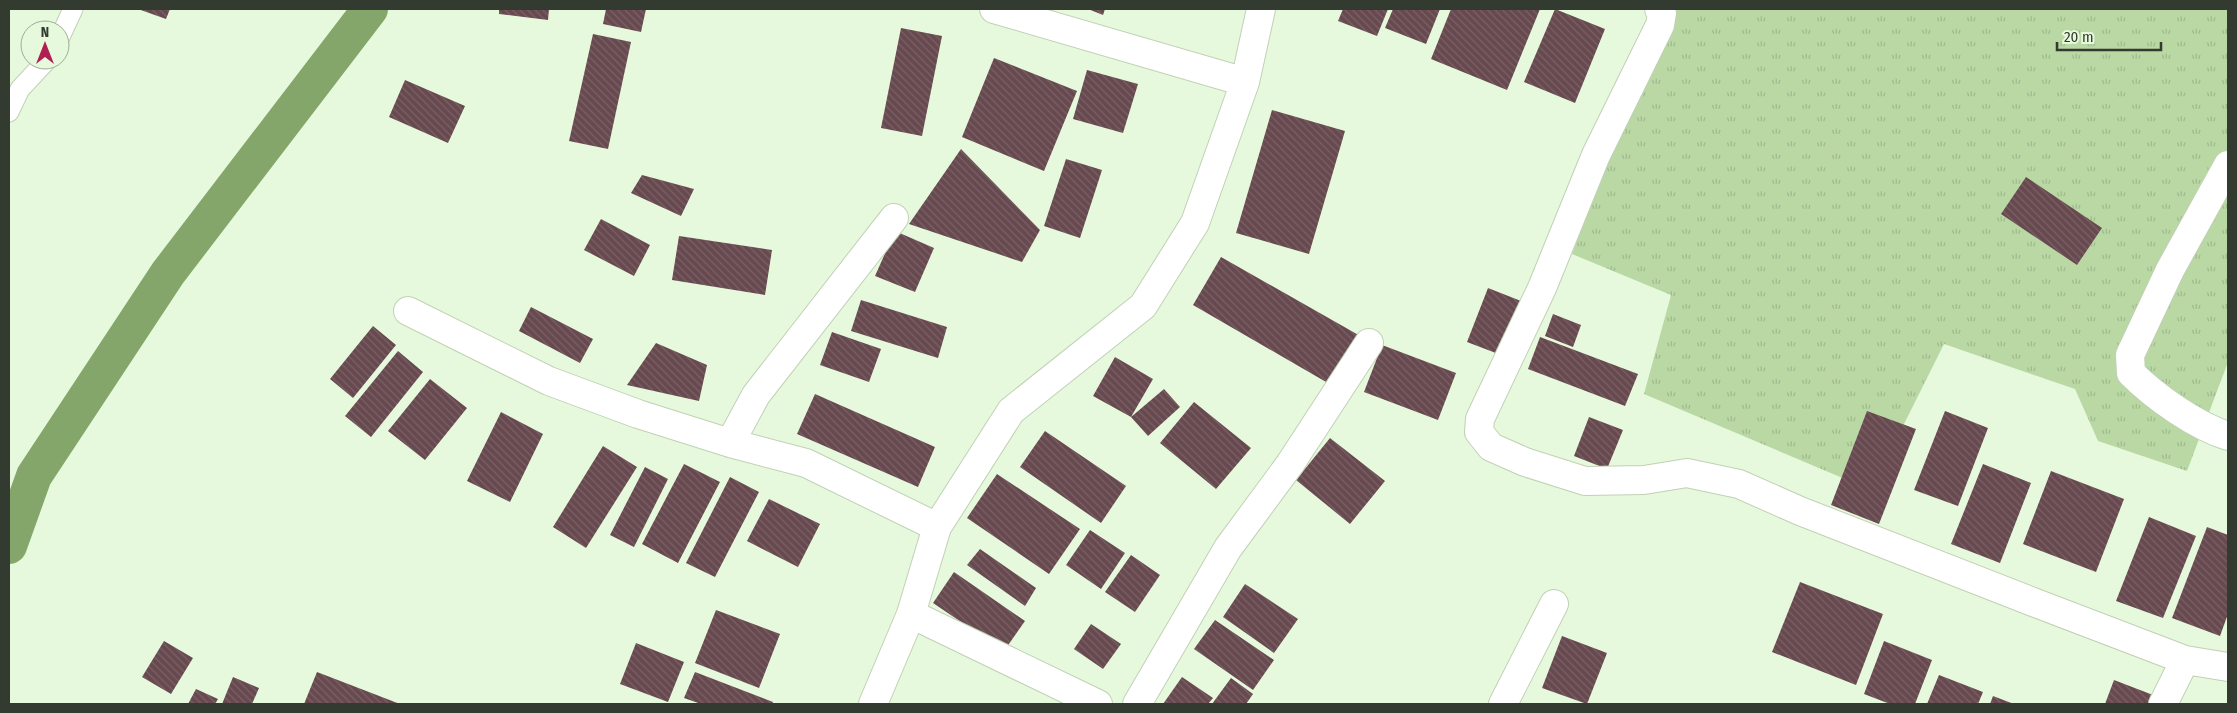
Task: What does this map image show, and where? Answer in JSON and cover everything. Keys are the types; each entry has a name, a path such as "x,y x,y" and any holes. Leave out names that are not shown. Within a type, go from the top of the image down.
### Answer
{"street":[{"path":"994,9 1245,82"},
{"path":"873,704 911,614 937,527 1011,411 1143,306 1195,223 1245,82 1261,9"},
{"path":"1659,9 1662,13 1660,25 1596,155 1542,288 1480,419 1479,432 1490,447 1525,462 1585,481 1644,480 1687,473 1739,484 1800,511 2186,660 2228,667"},
{"path":"2228,165 2170,270 2130,355 2131,373 2142,384 2209,430 2228,436"},
{"path":"730,443 756,395 894,218"},
{"path":"408,312 549,381 638,414 730,443 806,463 937,527"},
{"path":"1137,704 1228,548 1290,464 1368,343"},
{"path":"1503,704 1554,604"},
{"path":"911,614 1098,704"},
{"path":"2163,704 2186,660"}],"lane":[{"path":"9,112 20,89 38,70"}],"green space":[{"path":"1665,9 2228,9 2228,362 2187,471 2098,441 2075,389 1944,344 1871,490 1644,394 1671,295 1572,254"}],"building":[{"path":"138,9 170,9 166,19"},
{"path":"499,9 549,9 548,20 499,14"},
{"path":"606,9 646,9 641,32 603,24"},
{"path":"1088,9 1105,9 1103,15"},
{"path":"1343,9 1388,9 1377,36 1338,21"},
{"path":"1393,9 1440,9 1426,44 1385,28"},
{"path":"1451,9 1540,9 1507,90 1431,59"},
{"path":"1555,9 1605,29 1575,103 1524,82"},
{"path":"901,28 942,36 922,136 881,128"},
{"path":"593,34 631,42 608,149 569,141"},
{"path":"994,58 1077,91 1044,171 962,137"},
{"path":"1087,70 1138,84 1123,133 1073,119"},
{"path":"405,80 465,106 448,143 389,117"},
{"path":"1272,110 1345,131 1309,254 1236,233"},
{"path":"961,149 1040,230 1022,262 909,224"},
{"path":"1066,159 1102,170 1080,238 1044,226"},
{"path":"642,175 694,189 681,216 631,193"},
{"path":"2026,177 2102,228 2077,265 2001,214"},
{"path":"601,219 650,245 634,276 584,250"},
{"path":"895,231 934,248 915,292 875,276"},
{"path":"679,236 772,250 765,295 672,280"},
{"path":"1221,257 1362,337 1333,386 1193,305"},
{"path":"1488,288 1521,301 1501,355 1467,342"},
{"path":"861,300 947,327 938,358 851,331"},
{"path":"531,307 593,339 580,363 519,331"},
{"path":"1553,314 1581,325 1573,347 1545,336"},
{"path":"373,326 396,345 353,398 330,379"},
{"path":"832,332 881,349 869,382 820,365"},
{"path":"1540,337 1638,374 1625,406 1528,369"},
{"path":"656,343 707,365 699,401 627,385"},
{"path":"1382,345 1456,373 1438,420 1364,392"},
{"path":"398,351 423,372 371,437 345,416"},
{"path":"1115,357 1153,379 1131,417 1093,396"},
{"path":"430,379 467,408 425,460 388,431"},
{"path":"1164,389 1180,407 1148,436 1131,417"},
{"path":"815,394 935,447 918,487 797,434"},
{"path":"1194,402 1251,448 1216,489 1160,443"},
{"path":"1867,411 1916,429 1879,524 1831,505"},
{"path":"1945,411 1988,428 1958,506 1914,490"},
{"path":"501,412 543,434 510,502 467,481"},
{"path":"1589,417 1623,430 1607,469 1574,456"},
{"path":"1045,431 1126,486 1101,523 1020,467"},
{"path":"1330,438 1385,481 1350,524 1296,480"},
{"path":"603,446 637,467 586,548 553,527"},
{"path":"684,464 720,482 678,563 642,544"},
{"path":"1983,464 2031,483 2000,563 1951,544"},
{"path":"645,467 668,479 634,547 610,535"},
{"path":"2051,471 2124,499 2096,572 2023,544"},
{"path":"997,474 1080,529 1049,574 967,518"},
{"path":"730,477 759,492 715,577 686,563"},
{"path":"769,499 820,524 798,567 747,541"},
{"path":"2149,517 2196,536 2163,618 2116,601"},
{"path":"2207,527 2228,535 2228,614 2220,636 2172,618"},
{"path":"1090,530 1125,553 1101,589 1066,565"},
{"path":"980,549 1036,588 1025,606 967,565"},
{"path":"1131,555 1160,575 1135,612 1105,592"},
{"path":"954,572 1025,621 1004,651 933,603"},
{"path":"1800,582 1883,614 1856,685 1772,652"},
{"path":"1245,584 1298,619 1274,653 1223,617"},
{"path":"716,610 780,634 759,688 695,663"},
{"path":"1215,620 1274,660 1253,690 1194,649"},
{"path":"1091,624 1121,644 1103,669 1074,649"},
{"path":"1562,636 1607,653 1587,704 1542,688"},
{"path":"164,641 193,658 171,694 142,677"},
{"path":"1884,641 1932,660 1915,704 1890,704 1864,694"},
{"path":"636,643 684,662 668,702 620,684"},
{"path":"317,672 400,704 304,704"},
{"path":"695,672 773,702 772,704 701,704 684,698"},
{"path":"1939,675 1983,692 1978,704 1927,704"},
{"path":"233,677 259,688 252,704 222,704"},
{"path":"1182,677 1213,698 1208,704 1163,704"},
{"path":"1231,678 1253,694 1246,704 1212,704"},
{"path":"2114,680 2153,695 2149,704 2105,704"},
{"path":"196,689 218,699 215,704 188,704"},
{"path":"1993,696 2014,704 1990,704"}],"waterway":[{"path":"9,546 34,476 168,273 370,9"}]}
